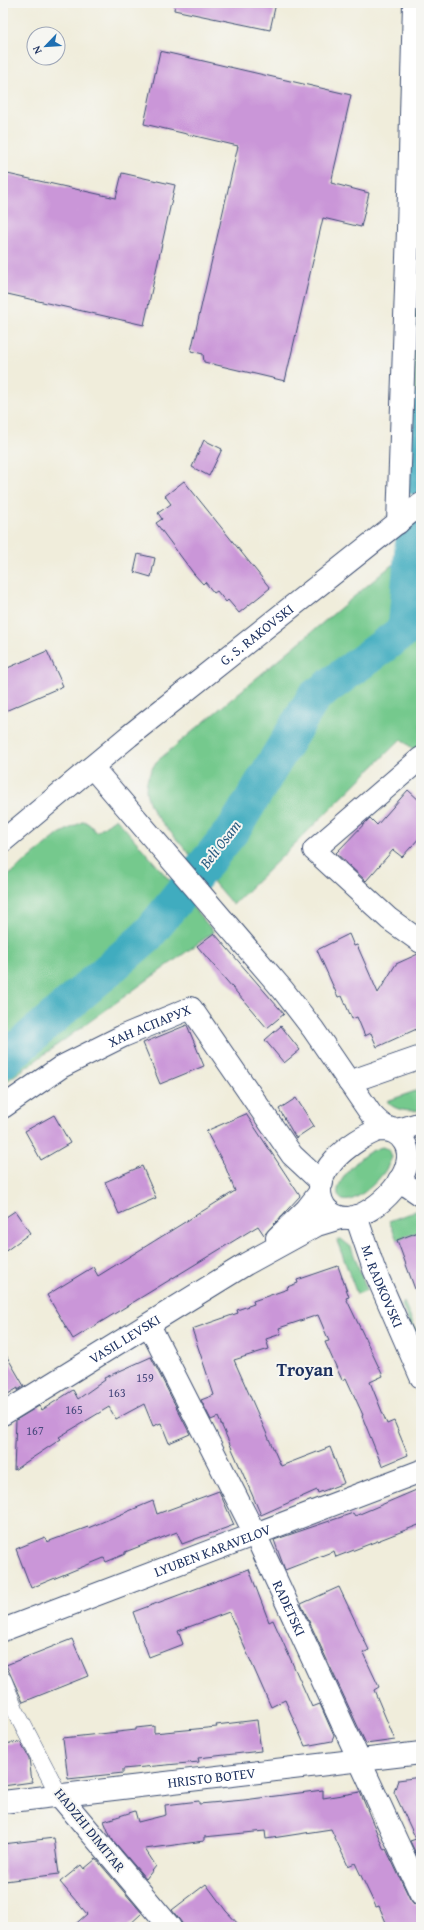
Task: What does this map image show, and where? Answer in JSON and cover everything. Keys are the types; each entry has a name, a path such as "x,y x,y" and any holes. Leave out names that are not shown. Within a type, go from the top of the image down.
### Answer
{"street":[{"path":"398,523 414,3"},
{"name":"G. S. RAKOVSKI","path":"3,841 135,731 421,504"},
{"path":"421,758 314,850 384,915 421,942"},
{"path":"92,767 129,808 283,990 371,1114 379,1123 391,1130 401,1137 415,1155 388,1195 378,1204 348,1217 328,1211 322,1202 321,1187 335,1159 349,1146 365,1135 379,1130 391,1130 404,1128 421,1123"},
{"name":"ХАН АСПАРУХ","path":"3,1107 61,1067 123,1036 191,1008 292,1155 321,1187"},
{"path":"328,1052 349,1093 354,1110 356,1122 349,1146"},
{"path":"349,1082 421,1057"},
{"path":"399,1180 421,1195"},
{"name":"VASIL LEVSKI","path":"246,1264 292,1225 306,1210 321,1187"},
{"name":"VASIL LEVSKI","path":"3,1414 150,1325 246,1264 317,1225 348,1217"},
{"name":"M. RADKOVSKI","path":"348,1217 374,1269 421,1378"},
{"name":"RADETSKI","path":"150,1325 255,1534 421,1894"},
{"name":"LYUBEN KARAVELOV","path":"3,1630 421,1471"},
{"name":"HADZHI DIMITAR","path":"3,1680 15,1710 59,1795 170,1927"},
{"name":"HRISTO BOTEV","path":"3,1802 421,1753"}],"green space":[{"path":"421,3 421,479 414,482 410,481"},
{"path":"421,537 421,756 401,739 233,905 154,813 146,793 147,782 152,769 156,762 393,564"},
{"path":"116,818 214,932 3,1084 3,880 59,834 84,821 96,832"},
{"path":"421,1089 421,1110 412,1111 398,1109 387,1101"},
{"path":"382,1147 389,1149 392,1157 383,1174 367,1190 355,1198 343,1200 339,1197 339,1186 351,1168 361,1158 373,1150"},
{"path":"418,1210 421,1212 421,1231 397,1240 389,1221"},
{"path":"341,1239 351,1247 367,1290 357,1294 337,1241"},
{"path":"404,1302 421,1342 421,1352 402,1305"}],"building":[{"path":"175,3 276,3 270,30 174,10"},
{"path":"160,51 351,95 331,183 369,193 361,227 323,218 285,381 204,362 203,354 191,351 238,146 144,124"},
{"path":"3,173 116,198 122,173 175,185 144,325 3,293"},
{"path":"204,440 222,449 209,476 192,467"},
{"path":"184,481 270,588 239,613 228,600 226,602 217,591 214,593 205,582 203,584 156,523 162,519 158,513 171,504 165,496"},
{"path":"138,554 155,558 151,577 134,572"},
{"path":"47,651 63,686 3,712 3,670"},
{"path":"408,790 421,802 421,836 402,857 393,850 366,881 336,853 370,818 377,825"},
{"path":"214,933 284,1014 267,1028 197,946"},
{"path":"349,934 354,946 357,945 378,993 396,964 421,954 421,1027 377,1047 371,1033 365,1036 357,1017 352,1019 342,996 338,997 317,950"},
{"path":"187,1025 204,1066 160,1084 143,1043"},
{"path":"281,1026 300,1050 284,1063 265,1040"},
{"path":"296,1098 314,1126 296,1138 279,1109"},
{"path":"246,1114 300,1196 264,1235 258,1226 73,1339 47,1295 93,1267 98,1276 235,1191 225,1166 206,1131"},
{"path":"54,1115 70,1143 41,1160 25,1131"},
{"path":"142,1166 156,1198 119,1214 105,1182"},
{"path":"15,1211 30,1233 3,1253 3,1219"},
{"path":"421,1231 421,1299 419,1300 397,1240"},
{"path":"338,1266 349,1297 346,1298 383,1376 370,1382 387,1424 394,1421 408,1455 382,1466 362,1416 363,1415 346,1378 342,1380 325,1342 329,1341 318,1315 279,1328 281,1334 266,1339 269,1349 234,1360 281,1466 330,1447 344,1483 318,1493 317,1490 261,1515 218,1417 211,1420 201,1400 214,1395 192,1329 238,1313 237,1310 254,1304 253,1301 288,1289 287,1287 298,1283 297,1280"},
{"path":"3,1350 24,1386 3,1397"},
{"path":"151,1357 190,1434 169,1443 161,1423 153,1426 144,1404 116,1419 109,1407 59,1437 61,1439 14,1470 16,1420 39,1406 42,1410 73,1390 78,1399 105,1380 104,1378"},
{"path":"421,1488 421,1524 336,1557 334,1551 285,1570 274,1540 353,1513 355,1516"},
{"path":"219,1491 234,1525 182,1544 177,1532 125,1552 125,1554 106,1562 104,1558 31,1588 16,1549 45,1537 47,1542 88,1528 153,1501 157,1514"},
{"path":"249,1569 269,1622 273,1620 312,1707 320,1704 334,1736 332,1741 305,1746 285,1700 271,1707 229,1612 178,1631 183,1644 149,1657 133,1612"},
{"path":"339,1587 369,1650 363,1653 379,1687 374,1690 395,1740 366,1744 301,1604"},
{"path":"72,1639 88,1676 23,1702 6,1665"},
{"path":"257,1720 261,1751 198,1758 199,1762 123,1769 123,1773 68,1779 63,1738 136,1730 136,1728 154,1726 154,1733 217,1727 216,1725"},
{"path":"20,1742 29,1758 32,1782 3,1786 3,1744"},
{"path":"421,1777 421,1864 410,1841 416,1839 394,1792 398,1780"},
{"path":"323,1790 323,1798 360,1792 384,1850 386,1849 410,1899 414,1904 421,1906 421,1927 388,1927 379,1906 376,1907 355,1863 348,1866 331,1829 266,1839 265,1831 204,1837 204,1841 145,1849 156,1866 146,1879 111,1838 104,1821 135,1811 138,1822 166,1815 165,1805 199,1801 199,1804 244,1800"},
{"path":"54,1838 59,1874 5,1881 3,1844"},
{"path":"96,1859 142,1913 127,1927 72,1927 87,1914 60,1882 81,1865 84,1869"},
{"path":"206,1884 226,1911 241,1927 185,1927 172,1910"}],"waterway":[{"path":"417,478 421,409"},
{"path":"405,630 413,536"},
{"name":"Beli Osam","path":"3,1061 147,936 235,827 314,697 421,618"}],"district":[{"name":"Troyan","path":"305,1369"}]}
